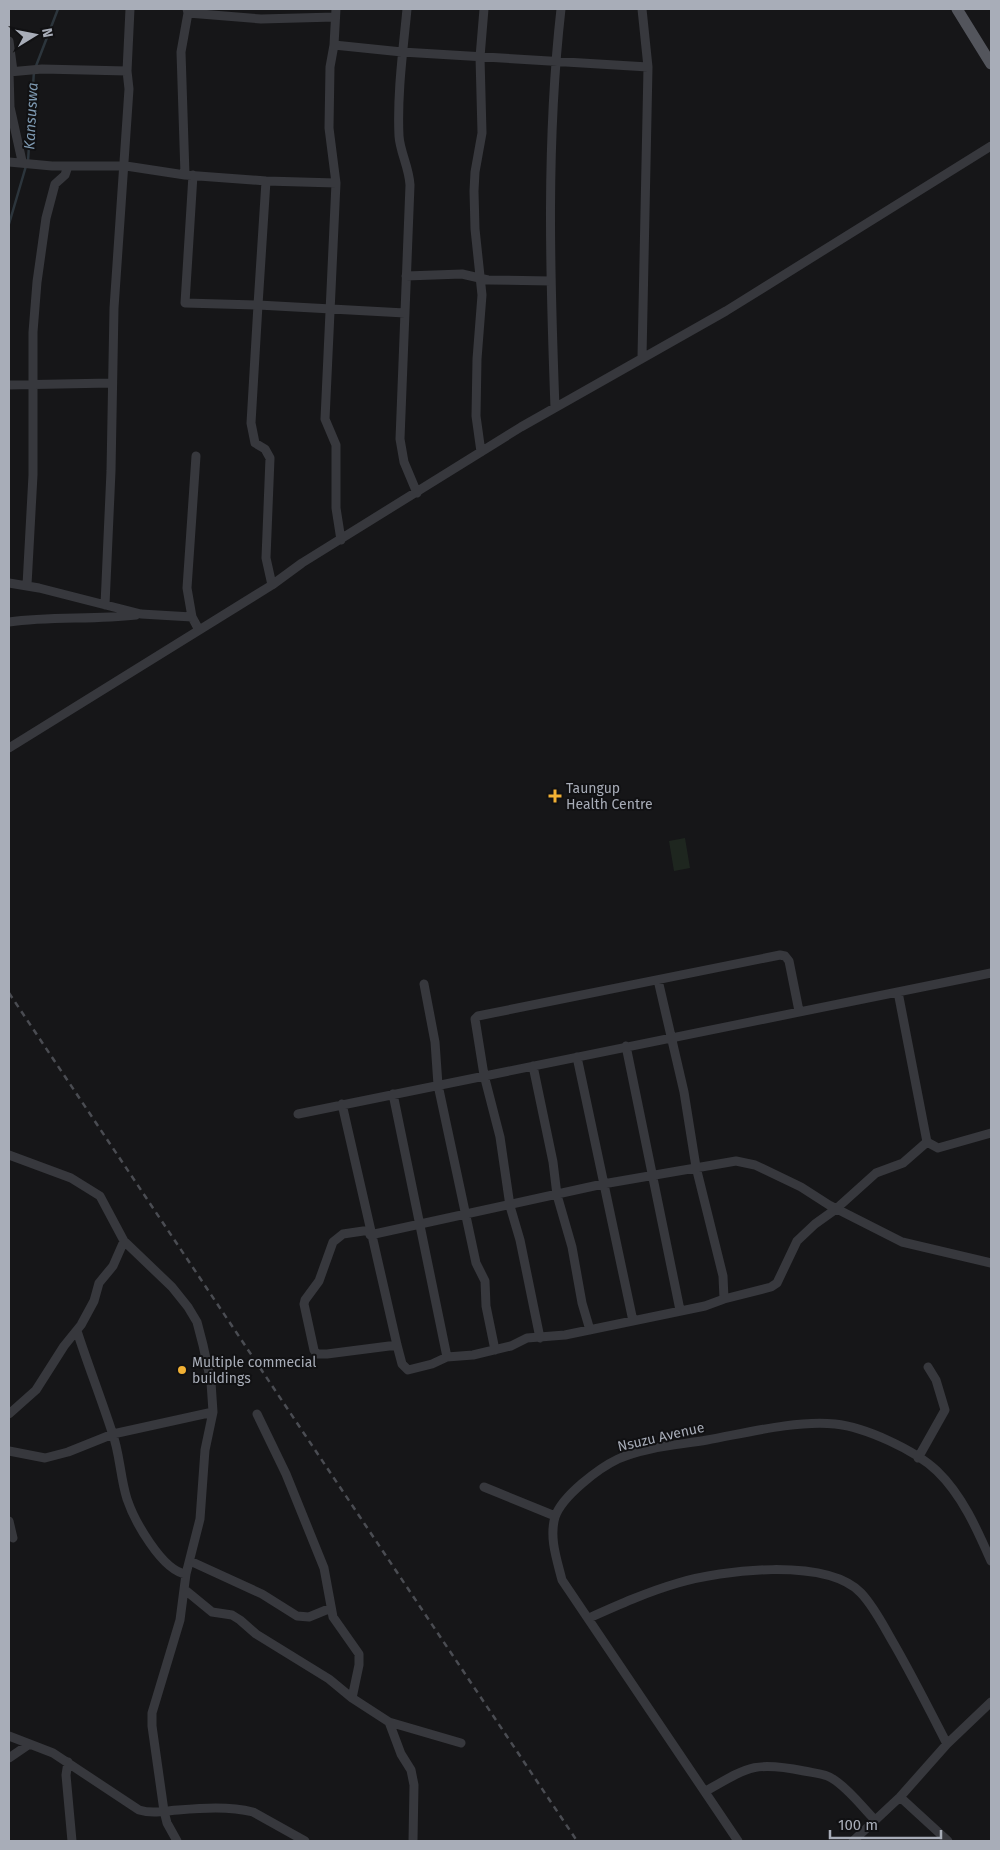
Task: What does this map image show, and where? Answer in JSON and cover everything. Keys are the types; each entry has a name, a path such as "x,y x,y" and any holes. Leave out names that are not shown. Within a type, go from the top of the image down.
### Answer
{"main road":[{"path":"957,9 991,64"}],"street":[{"path":"105,605 112,471 111,383 114,308 126,166 130,9"},
{"path":"407,9 402,52 399,138 409,169 410,185 400,439 404,462 417,493"},
{"path":"481,452 476,416 477,359 482,313 474,172 482,133 480,57 484,9"},
{"path":"555,408 550,162 555,61 561,9"},
{"path":"642,9 648,68 642,357"},
{"path":"341,540 336,508 336,445 326,426 325,418 331,309 336,183 329,128 330,67 334,45 336,13 261,19 188,11 181,52 189,175 185,303 258,305 331,309 404,313"},
{"path":"9,41 10,107 23,162"},
{"path":"334,45 402,52 648,68"},
{"path":"10,71 42,69 127,70"},
{"path":"9,748 272,585 481,452 642,357 726,311 991,146"},
{"path":"9,162 68,166 126,166 189,175 266,181 336,183"},
{"path":"27,585 34,385 33,332 43,236 55,184 64,175 68,166"},
{"path":"266,181 251,423 255,443 265,449 270,458 266,550 272,585"},
{"path":"406,276 462,274 505,281 551,281"},
{"path":"9,385 111,383"},
{"path":"196,456 187,588 192,617 198,630"},
{"path":"9,583 27,585 141,614"},
{"path":"9,622 49,618 99,618 141,614 192,617"},
{"path":"540,1338 520,1240 510,1206 500,1136 484,1075 475,1023 478,1016 785,956 789,961 799,1011"},
{"path":"298,1114 991,973"},
{"path":"658,980 686,1100 696,1168 723,1276 724,1299"},
{"path":"424,984 436,1050 438,1085 476,1263 485,1281 486,1306 495,1350"},
{"path":"898,992 927,1142"},
{"path":"626,1046 651,1175 670,1252 680,1310"},
{"path":"577,1056 633,1321"},
{"path":"533,1066 553,1162 557,1195 572,1247 582,1303 590,1330"},
{"path":"393,1094 418,1226 446,1357"},
{"path":"342,1104 397,1345 402,1364 408,1370 432,1364 446,1357 474,1355 511,1346 528,1338 540,1338 590,1330 706,1306 724,1299 771,1287 777,1283 798,1241 815,1224 836,1209 876,1174 903,1162 927,1142"},
{"path":"927,1142 938,1148 991,1134"},
{"path":"9,1155 71,1178 92,1190 106,1204 124,1241 172,1287 197,1322 211,1382 212,1412 206,1450 200,1519 186,1574 180,1620 152,1713 152,1726 164,1811 167,1823 176,1841"},
{"path":"397,1345 322,1354 317,1354 314,1350 304,1304 319,1281 334,1242 343,1234 370,1233 418,1226 603,1184 696,1168 744,1162 801,1187 836,1209 912,1246 966,1255 991,1263"},
{"path":"9,1414 36,1390 77,1331 94,1301 99,1283 112,1266 124,1241"},
{"path":"77,1331 113,1434 127,1498 134,1516 156,1550 176,1571 186,1574"},
{"path":"918,1458 945,1410 936,1380 928,1367"},
{"path":"9,1451 45,1458 68,1452 113,1434 212,1412"},
{"path":"258,1414 321,1560 329,1586 331,1608 337,1625 359,1654 359,1665 352,1698"},
{"name":"Nsuzu Avenue","path":"555,1516 564,1501 595,1474 618,1459 662,1448 783,1427 835,1424 871,1433 918,1458 936,1471 960,1498 991,1561"},
{"path":"484,1487 555,1516 553,1527 554,1549 562,1580 590,1618 738,1841"},
{"path":"9,1521 13,1538"},
{"path":"190,1561 262,1594 297,1616 309,1617 331,1608"},
{"path":"590,1618 679,1582 732,1573 786,1569 842,1580 860,1592 878,1616 947,1744"},
{"path":"184,1589 212,1612 232,1615 240,1620 256,1634 329,1678 352,1698 389,1722 460,1743"},
{"path":"853,1841 900,1797 947,1744 991,1702"},
{"path":"389,1722 401,1754 410,1770 414,1785 413,1841"},
{"path":"9,1736 68,1762 139,1810 154,1813 217,1808 244,1810 253,1812 305,1841"},
{"path":"9,1758 28,1745 32,1745"},
{"path":"68,1762 66,1775 72,1841"},
{"path":"706,1791 744,1769 754,1766 765,1765 799,1770 833,1779 875,1820"},
{"path":"900,1797 948,1841"}],"shaded area":[{"path":"685,838 690,868 674,871 669,841"}],"waterway":[{"name":"Kansuswa","path":"36,66 58,9"},
{"name":"Kansuswa","path":"28,161 34,71"},
{"name":"Kansuswa","path":"9,224 26,166"}],"railway":[{"path":"9,993 577,1841"}],"place":[{"name":"Taungup Health Centre","path":"555,796"},
{"name":"Multiple commecial buildings","path":"182,1370"}]}
